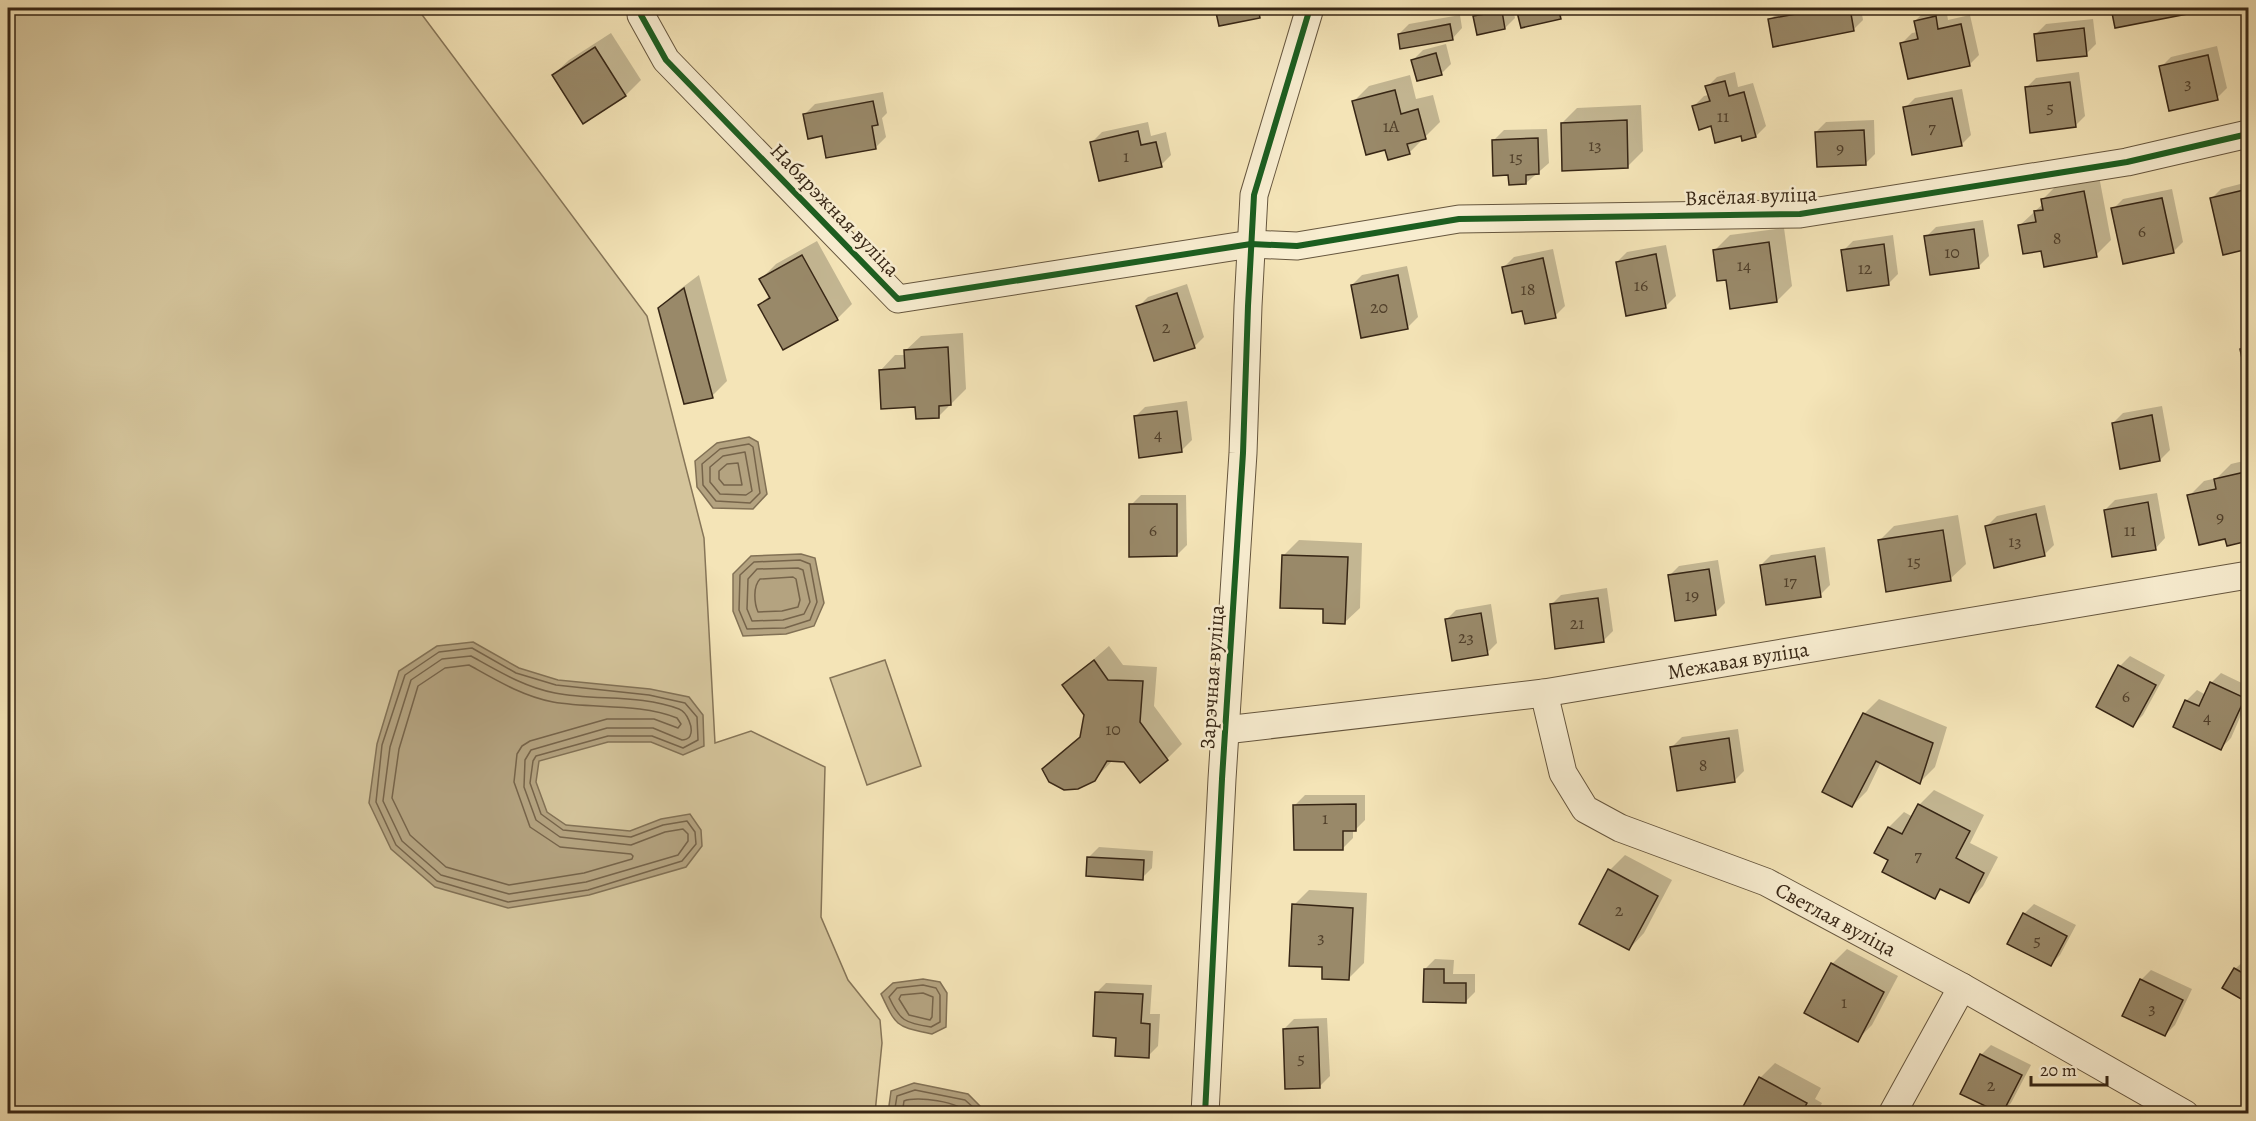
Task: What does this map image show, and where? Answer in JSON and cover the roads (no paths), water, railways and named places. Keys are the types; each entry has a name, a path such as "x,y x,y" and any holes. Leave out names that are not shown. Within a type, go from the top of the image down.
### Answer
{"street":[{"name":"Набярэжная вуліца","path":"641,8 641,15 666,60 898,298 1251,244"},
{"name":"Зарэчная вуліца","path":"1205,1113 1225,730 1243,453 1254,195 1310,8"},
{"name":"Вясёлая вуліца","path":"1251,244 1297,246 1460,219 1800,214 2127,162 2248,134"},
{"name":"Межавая вуліца","path":"1225,730 1544,693 2248,575"},
{"name":"Светлая вуліца","path":"1544,693 1563,773 1585,809 1620,828 1766,882 1962,987 2185,1113"},
{"path":"1892,1113 1962,987"}],"water":[{"path":"749,437 758,442 767,494 753,509 713,508 697,487 695,461 717,443"},
{"path":"801,554 815,558 824,603 814,626 786,634 743,636 733,611 733,574 751,556"},
{"path":"473,642 519,668 558,680 650,689 689,697 703,715 704,746 683,755 651,742 608,742 539,761 536,782 547,812 566,825 630,831 661,819 690,814 701,830 702,846 686,867 589,895 508,908 435,887 391,849 369,803 377,744 399,671 437,646"},
{"path":"923,979 940,982 947,993 946,1027 932,1034 899,1024 881,994 893,983"},
{"path":"914,1083 968,1094 981,1107 980,1113 888,1113 891,1091"}]}
